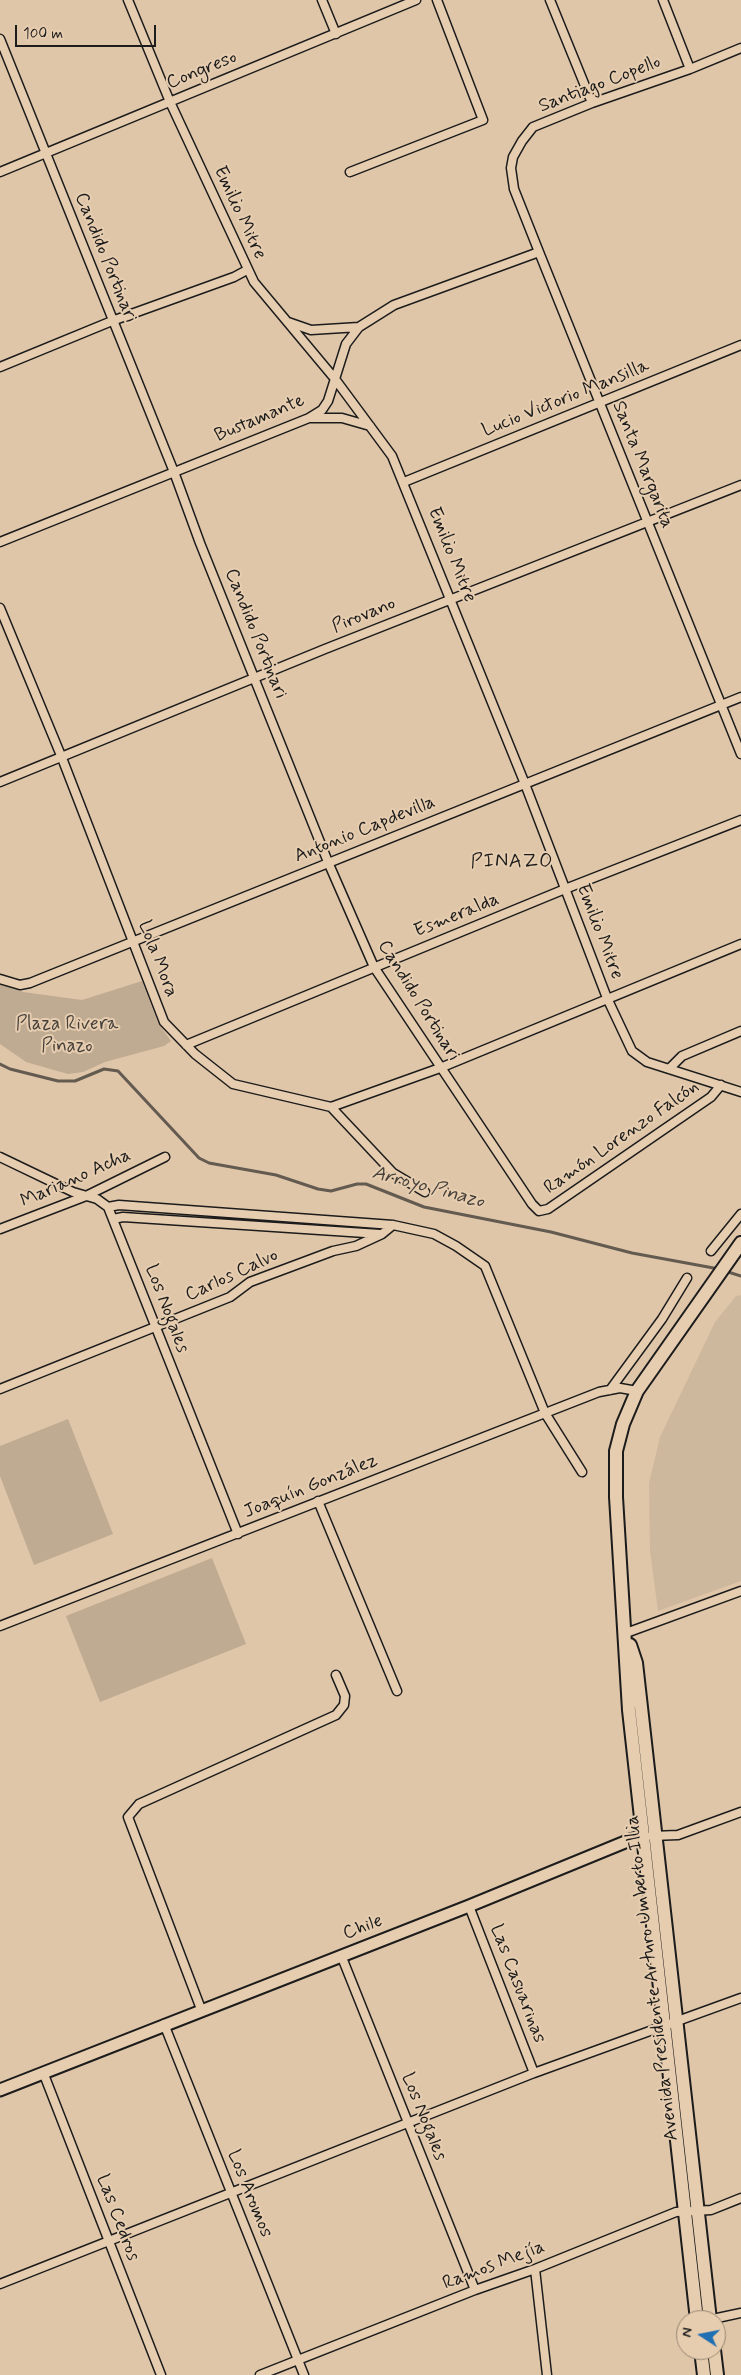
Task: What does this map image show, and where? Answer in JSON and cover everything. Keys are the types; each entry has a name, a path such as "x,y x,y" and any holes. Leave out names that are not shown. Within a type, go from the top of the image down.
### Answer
{"main road":[{"name":"Avenida Presidente Arturo Umberto Illia","path":"709,2310 699,2210 671,2024 649,1836 629,1710 626,1633 616,1497 616,1451 623,1424 637,1390 741,1243"},
{"name":"Avenida Presidente Arturo Umberto Illia","path":"671,2024 685,2210 696,2310"},
{"path":"702,2360 704,2375"},
{"path":"715,2360 717,2375"}],"street":[{"name":"Emilio Mitre","path":"128,0 170,102 254,282 335,379 392,456 525,784 607,998 632,1051 647,1062 741,1092"},
{"path":"322,0 336,34"},
{"name":"Congreso","path":"0,172 416,0"},
{"path":"350,172 483,120 437,0"},
{"path":"550,0 592,103"},
{"path":"664,0 690,69"},
{"name":"Candido Portinari","path":"0,39 328,862 374,967 440,1068 532,1204 539,1211"},
{"name":"Santiago Copello","path":"514,188 511,168 513,157 522,140 533,128 592,103 690,69 741,48"},
{"name":"Santa Margarita","path":"514,188 538,252 741,754"},
{"name":"Bustamante","path":"0,542 309,418 322,410 332,391 346,344 359,327 394,305 538,252"},
{"path":"0,367 112,321 234,277 248,270"},
{"path":"288,322 311,330 359,327"},
{"name":"Lucio Victorio Mansilla","path":"404,482 741,345"},
{"path":"309,418 342,418 370,426"},
{"name":"Pirovano","path":"0,782 451,599 741,485"},
{"name":"Lola Mora","path":"0,608 62,758 164,1022 186,1044 233,1084 332,1107"},
{"name":"Antonio Capdevilla","path":"0,979 20,985 30,983 741,697"},
{"name":"Esmeralda","path":"186,1044 565,889 741,820"},
{"path":"425,1192 393,1173 332,1107 440,1068 741,944"},
{"name":"Ramón Lorenzo Falcón","path":"669,1069 682,1056 741,1031"},
{"name":"Ramón Lorenzo Falcón","path":"539,1211 548,1209 634,1152 711,1097 721,1085"},
{"path":"0,1157 86,1196 97,1199 108,1207 119,1205 393,1225 434,1234 470,1254 485,1266 545,1412 582,1472"},
{"name":"Mariano Acha","path":"0,1229 86,1196 165,1157"},
{"name":"Los Nogales","path":"108,1207 238,1534"},
{"path":"711,1251 741,1214"},
{"path":"113,1219 123,1217 382,1234"},
{"name":"Carlos Calvo","path":"0,1389 230,1297 250,1282 333,1251 356,1246 382,1234 393,1225"},
{"path":"610,1390 662,1319 687,1278"},
{"name":"Joaquín González","path":"0,1626 545,1412 610,1390 625,1388 637,1390"},
{"path":"318,1501 397,1691"},
{"path":"626,1633 741,1591"},
{"path":"201,2009 128,1817 139,1804 336,1715 344,1705 345,1696 336,1674"},
{"name":"Chile","path":"0,2090 341,1954 469,1906 630,1840 649,1836 678,1834 741,1812"},
{"name":"Las Casuarinas","path":"469,1906 534,2073"},
{"name":"Los Nogales","path":"341,1954 475,2290"},
{"path":"0,2284 534,2073 741,1998"},
{"name":"Los Aromos","path":"164,2024 304,2375"},
{"name":"Las Cedros","path":"43,2072 161,2375"},
{"name":"Ramos Mejía","path":"260,2375 475,2290 535,2269 676,2212 711,2210 741,2198"},
{"path":"535,2269 547,2375"},
{"path":"726,2316 741,2313"}],"shaded area":[{"path":"741,1295 741,1581 658,1611 650,1551 649,1483 660,1437 715,1322 736,1296"}],"green space":[{"name":"Plaza Rivera Pinazo","path":"142,981 158,1023 171,1041 164,1046 105,1062 83,1072 68,1074 26,1062 0,1044 0,984 23,992 82,1000"},
{"path":"68,1419 113,1534 34,1565 0,1476 0,1446"},
{"path":"212,1558 246,1644 100,1702 66,1616"}],"waterway":[{"name":"Arroyo Pinazo","path":"0,1064 10,1069 58,1081 75,1081 104,1069 118,1071 199,1158 209,1163 276,1175 318,1189 331,1191 357,1184 366,1184 424,1207 551,1232 632,1253 719,1269"},
{"name":"Arroyo Pinazo","path":"725,1271 741,1276"}],"district":[{"name":"PINAZO","path":"512,863"}]}
